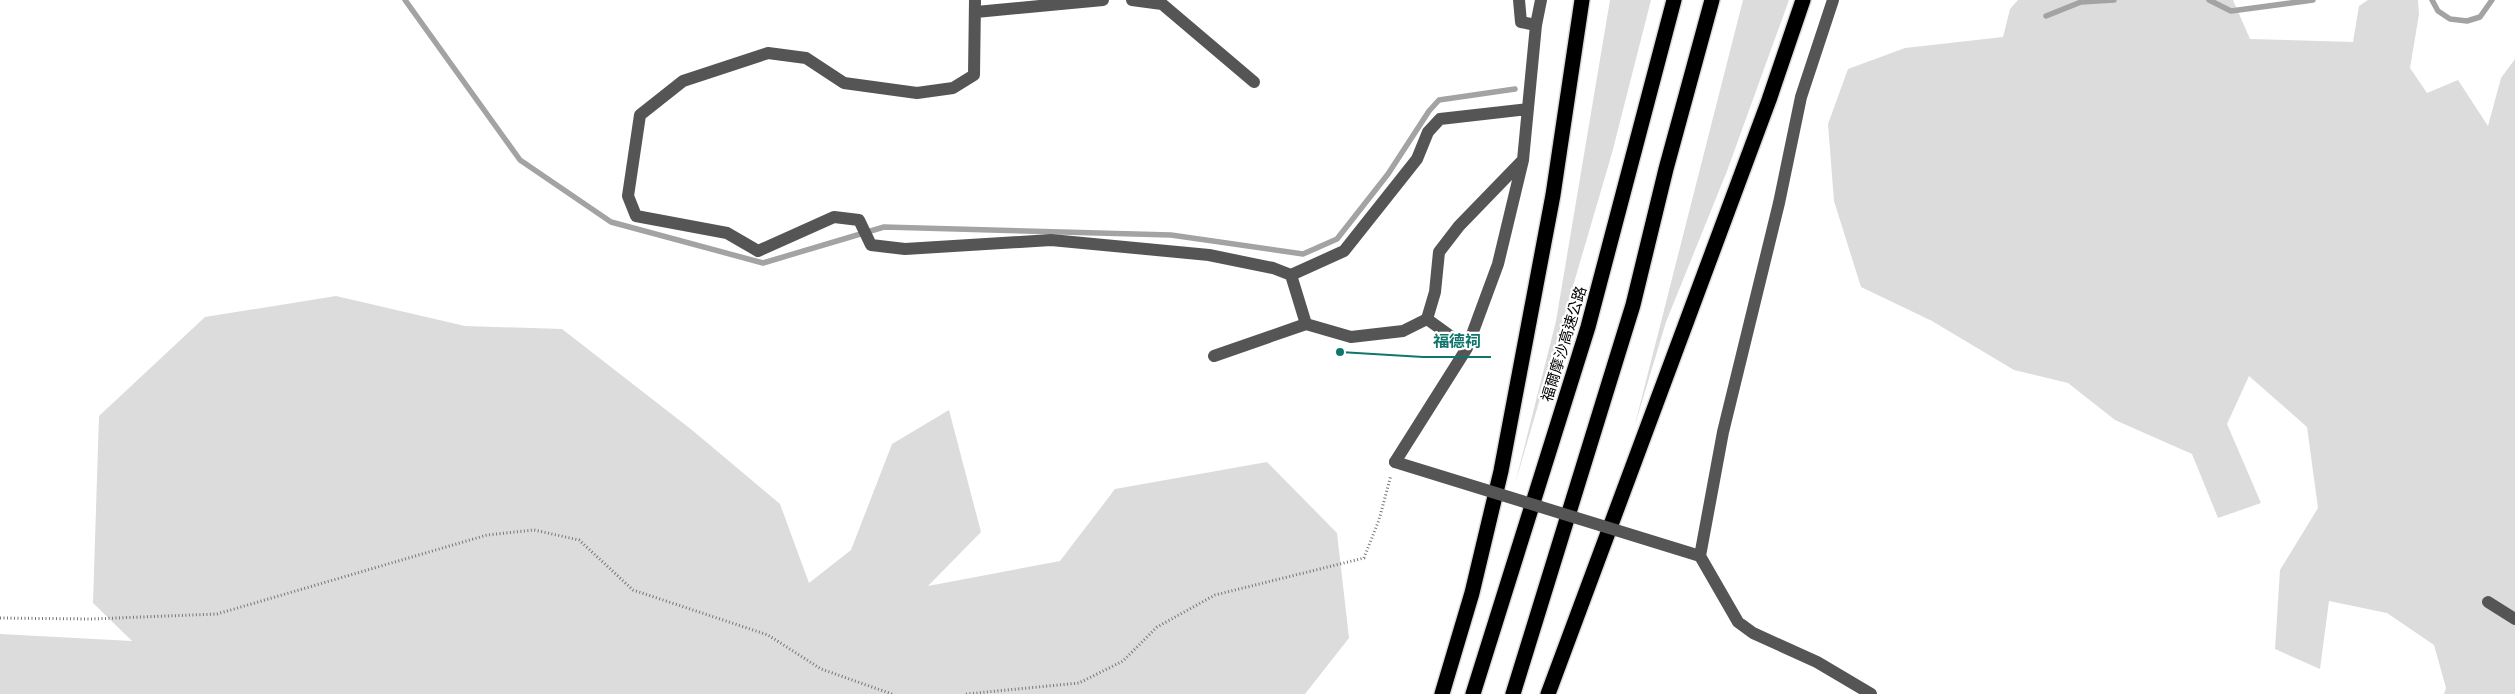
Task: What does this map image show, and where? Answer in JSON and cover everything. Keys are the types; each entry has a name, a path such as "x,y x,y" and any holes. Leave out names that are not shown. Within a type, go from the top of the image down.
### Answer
{"highway":[{"path":"1442,694 1472,593 1501,470 1553,195 1582,0"},
{"name":"福爾摩沙高速公路","path":"1473,694 1588,328 1674,0"},
{"path":"1513,694 1633,305 1666,168 1712,0"},
{"path":"1548,694 1769,100 1803,0"}],"lane":[{"path":"1103,0 976,6 974,75 953,88 917,93 844,82 806,58 768,53 683,81 640,115 628,196 636,216 727,233 758,251 834,217 859,220 871,244 880,246 905,249 1051,240 1209,255 1273,268 1291,275 1344,251 1416,159 1428,132 1440,119 1528,109"},
{"path":"1132,0 1162,4 1254,82"},
{"path":"1519,0 1521,22 1536,25"},
{"path":"1540,0 1523,160 1498,264 1467,348 1395,462 1700,556"},
{"path":"1833,0 1801,97 1779,203 1723,432 1700,556 1738,622 1753,633 1817,662 1871,694"},
{"path":"1214,356 1306,324 1351,336 1402,331 1427,319 1436,292 1439,252 1459,226 1523,160"},
{"path":"1291,275 1306,324"},
{"path":"1427,319 1467,348"},
{"path":"2488,602 2515,619"}],"path":[{"path":"966,694 1079,683 1123,660 1157,626 1215,595 1364,558 1379,520 1395,462"},
{"path":"0,618 91,619 217,614 487,535 534,530 579,540 633,590 768,635 821,670 892,694"}],"shaded area":[{"path":"1610,0 1651,0 1612,153 1515,484 1556,321"},
{"path":"1743,0 1789,0 1727,171 1666,322 1634,428"},
{"path":"2018,0 2233,0 2250,39 2353,42 2359,6 2368,0 2418,0 2419,14 2410,68 2427,93 2458,80 2488,126 2501,78 2515,59 2515,694 2444,694 2446,688 2434,645 2387,613 2329,601 2320,669 2275,649 2280,570 2318,508 2307,427 2249,376 2227,424 2261,503 2218,518 2192,454 2115,420 2068,383 2014,370 1932,321 1861,287 1834,201 1828,124 1848,69 1905,48 2003,37 2010,9"},
{"path":"336,296 465,326 562,329 692,430 780,504 809,583 851,550 892,444 949,410 981,532 928,586 1060,561 1115,489 1267,462 1337,533 1349,638 1305,694 0,694 0,634 132,641 93,603 99,416 205,317"}],"waterway":[{"path":"405,0 520,160 611,222 763,263 884,227 1171,235 1303,254 1337,239 1388,174 1429,111 1439,100 1515,89"},
{"path":"2046,16 2081,2 2114,0"},
{"path":"2209,0 2231,11 2313,0"},
{"path":"2432,0 2438,11 2450,19 2467,21 2480,17 2492,0"}],"place":[{"name":"福德祠","path":"1340,352"}]}
